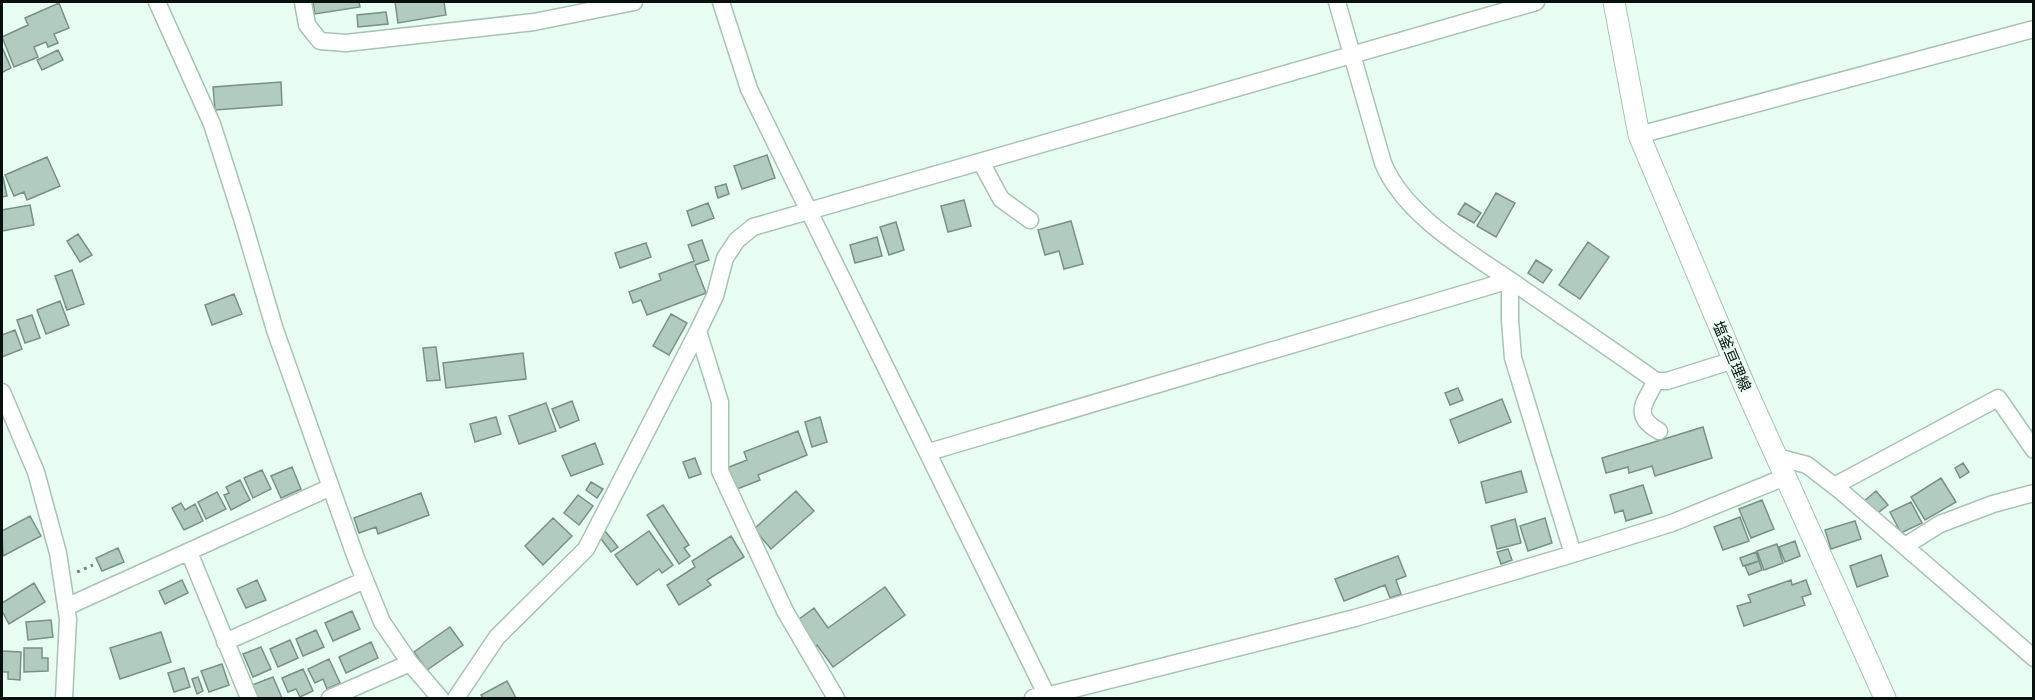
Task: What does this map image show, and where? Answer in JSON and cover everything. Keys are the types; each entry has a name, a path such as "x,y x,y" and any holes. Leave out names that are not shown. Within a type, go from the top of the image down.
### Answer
{"main road":[{"name":"塩釜亘理線","path":"1614,2 1640,135 1734,360 1885,699"}],"street":[{"path":"157,2 212,124 274,330 382,622 410,663 440,699"},
{"path":"303,2 307,25 321,41 346,43 534,22 634,2"},
{"path":"721,2 749,89 929,453 1042,697 1355,618 1573,554 1672,523 1785,477"},
{"path":"1337,2 1389,179 1420,213 1453,241 1656,381 1667,381 1734,360"},
{"path":"456,699 497,637 586,549 715,296 725,258 736,240 753,227 1536,2"},
{"path":"1640,135 2034,29"},
{"path":"981,162 1001,199 1030,220"},
{"path":"929,453 1510,279"},
{"path":"1510,279 1513,358 1573,554"},
{"path":"698,331 720,402 720,471 785,611 836,699"},
{"path":"1656,381 1642,413 1647,424 1659,430"},
{"path":"2,392 36,472 58,553 68,619 64,699"},
{"path":"1834,486 1998,398 2034,450"},
{"path":"1777,457 1807,465 1834,486 2034,658"},
{"path":"66,607 331,487"},
{"path":"1905,546 1940,524 1993,504 2034,493"},
{"path":"189,552 249,699"},
{"path":"225,642 365,580"},
{"path":"330,699 410,663"}],"building":[{"path":"313,2 359,2 360,7 315,14"},
{"path":"395,2 444,2 446,15 398,23"},
{"path":"59,3 69,28 54,34 58,43 48,47 46,42 34,47 38,57 14,67 2,37 28,25 25,18"},
{"path":"386,12 388,24 358,27 357,15"},
{"path":"2,47 11,68 3,72 2,70"},
{"path":"58,50 63,60 42,70 37,60"},
{"path":"281,82 282,105 215,110 213,87"},
{"path":"767,155 775,178 742,189 734,166"},
{"path":"47,157 60,186 27,200 24,192 14,196 5,175"},
{"path":"2,177 7,196 2,197"},
{"path":"726,184 729,194 718,198 715,187"},
{"path":"1496,193 1515,203 1496,237 1477,226"},
{"path":"964,200 971,226 948,232 941,206"},
{"path":"708,203 714,218 692,226 687,211"},
{"path":"1465,203 1481,213 1474,223 1458,214"},
{"path":"30,205 34,225 2,231 2,210"},
{"path":"1071,221 1083,264 1064,269 1059,251 1045,255 1038,230"},
{"path":"896,222 904,250 889,255 880,227"},
{"path":"78,234 92,255 80,262 67,241"},
{"path":"877,237 882,256 855,263 850,245"},
{"path":"702,240 709,260 695,265 706,293 647,315 641,300 633,303 629,292 661,280 659,274 694,261 688,245"},
{"path":"1588,242 1609,257 1580,299 1559,285"},
{"path":"646,243 651,257 620,268 615,253"},
{"path":"1536,260 1552,270 1543,283 1528,273"},
{"path":"72,270 84,304 67,310 55,276"},
{"path":"234,294 242,314 212,325 205,305"},
{"path":"60,301 69,325 46,334 37,310"},
{"path":"671,314 687,323 669,355 653,346"},
{"path":"32,315 40,338 25,343 17,320"},
{"path":"15,330 22,349 2,357 2,335"},
{"path":"436,347 440,380 427,381 423,348"},
{"path":"523,353 526,379 446,388 443,363"},
{"path":"1458,388 1463,400 1450,405 1445,393"},
{"path":"1502,399 1511,422 1459,443 1450,420"},
{"path":"572,401 579,420 560,428 552,409"},
{"path":"546,403 556,431 519,444 509,416"},
{"path":"496,417 501,434 475,442 470,424"},
{"path":"820,417 827,442 812,447 805,422"},
{"path":"1703,427 1712,458 1655,476 1652,466 1629,473 1628,467 1606,473 1602,458"},
{"path":"798,431 807,455 758,475 760,480 732,491 724,469 747,460 744,452"},
{"path":"595,443 603,464 571,476 562,456"},
{"path":"695,458 701,474 689,478 683,462"},
{"path":"1963,463 1969,472 1960,478 1955,468"},
{"path":"292,467 301,489 281,498 271,476"},
{"path":"262,470 271,489 253,498 244,478"},
{"path":"1521,471 1527,492 1486,503 1481,482"},
{"path":"1941,478 1956,502 1925,520 1911,497"},
{"path":"240,480 250,500 231,510 224,495 229,493 226,487"},
{"path":"591,482 603,489 597,498 586,490"},
{"path":"1643,485 1652,513 1626,521 1623,510 1615,513 1610,495"},
{"path":"796,491 814,511 771,549 754,529"},
{"path":"1876,491 1888,505 1874,516 1863,502"},
{"path":"217,492 226,509 206,519 198,502"},
{"path":"421,493 429,515 378,534 376,527 359,533 354,518"},
{"path":"578,495 593,506 579,525 564,513"},
{"path":"1762,500 1774,529 1751,538 1739,509"},
{"path":"1911,502 1922,523 1901,533 1890,512"},
{"path":"181,503 185,510 195,504 203,521 184,530 172,508"},
{"path":"663,505 689,545 684,548 690,556 679,564 647,515"},
{"path":"30,516 41,536 3,556 2,531"},
{"path":"1740,517 1749,541 1723,550 1714,527"},
{"path":"553,518 572,536 543,565 525,546"},
{"path":"1545,518 1552,543 1528,551 1520,526"},
{"path":"1515,519 1521,543 1497,549 1491,526"},
{"path":"1855,521 1861,539 1831,549 1825,530"},
{"path":"605,531 618,547 611,552 599,536"},
{"path":"649,531 673,565 662,573 659,569 637,585 615,555"},
{"path":"731,536 744,557 707,580 711,585 679,605 667,585 695,567 692,561"},
{"path":"1795,541 1800,556 1785,562 1779,547"},
{"path":"1777,544 1783,563 1764,570 1757,551"},
{"path":"118,548 124,562 102,571 96,558"},
{"path":"1508,549 1512,560 1501,564 1497,552"},
{"path":"1756,552 1759,561 1743,566 1740,558"},
{"path":"1881,555 1888,576 1857,587 1850,566"},
{"path":"1398,556 1406,576 1396,580 1401,594 1390,598 1385,585 1344,601 1335,579"},
{"path":"1759,561 1762,570 1749,575 1745,566"},
{"path":"182,580 188,593 165,604 159,591"},
{"path":"257,580 266,600 246,608 237,589"},
{"path":"1791,580 1792,585 1806,580 1811,594 1802,597 1805,605 1744,626 1737,606 1751,602 1748,595"},
{"path":"34,583 45,602 9,624 2,611 2,603"},
{"path":"885,587 905,615 833,667 817,645 813,648 794,623 814,608 828,628"},
{"path":"352,611 360,629 333,641 325,623"},
{"path":"51,620 53,637 28,640 26,622"},
{"path":"450,627 463,645 427,670 414,652"},
{"path":"316,630 324,647 303,656 296,639"},
{"path":"161,632 171,662 120,679 110,648"},
{"path":"290,640 298,658 278,667 270,649"},
{"path":"371,642 378,658 346,673 339,657"},
{"path":"261,647 271,669 253,677 243,654"},
{"path":"24,648 42,648 42,658 48,658 48,671 24,672"},
{"path":"2,651 21,652 20,680 8,679 8,672 2,672"},
{"path":"329,659 340,683 327,689 323,679 315,683 308,669"},
{"path":"222,664 229,685 209,692 201,671"},
{"path":"184,668 190,687 174,692 168,673"},
{"path":"303,669 313,691 300,697 296,689 288,692 282,678"},
{"path":"198,677 203,691 197,694 192,679"},
{"path":"273,677 282,698 258,698 252,685"},
{"path":"507,681 516,698 483,698 481,695"}]}
